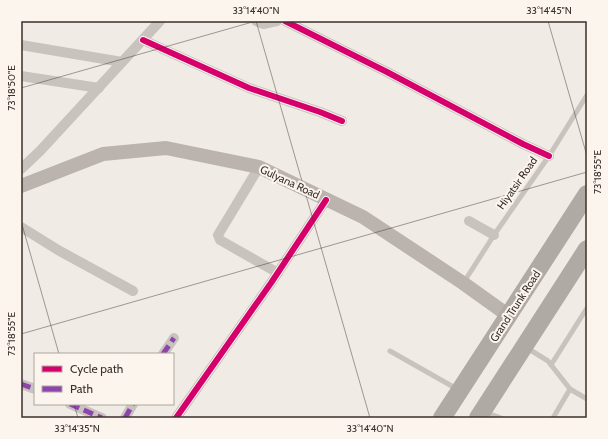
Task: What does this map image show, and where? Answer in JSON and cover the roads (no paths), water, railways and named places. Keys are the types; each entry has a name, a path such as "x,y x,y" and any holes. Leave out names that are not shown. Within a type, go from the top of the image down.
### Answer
{"highway":[{"name":"Grand Trunk Road","path":"442,418 587,194"},
{"path":"481,415 587,249"},
{"path":"508,316 529,340"}],"main road":[{"name":"Gulyana Road","path":"21,186 103,154 166,148 259,167 363,217 463,283 508,316"}],"street":[{"path":"21,169 40,151 160,21"},
{"path":"256,21 263,24 277,21"},
{"path":"285,21 549,156"},
{"path":"143,40 249,88 320,112 342,122"},
{"path":"21,45 122,62"},
{"path":"21,76 99,88"},
{"path":"259,167 218,235 220,240 278,273"},
{"path":"176,418 278,273 326,200"},
{"path":"469,220 494,235"},
{"path":"21,227 58,250 133,291"},
{"path":"164,353 174,338"},
{"path":"22,386 34,390"},
{"path":"72,405 102,418"},
{"path":"125,418 132,405"}],"lane":[{"name":"Hiyatsir Road","path":"463,283 494,235 549,156 587,95"},
{"path":"550,365 587,308"},
{"path":"529,340 570,389 587,399"},
{"path":"390,351 460,391"},
{"path":"553,418 570,389"},
{"path":"481,415 501,418"}]}
